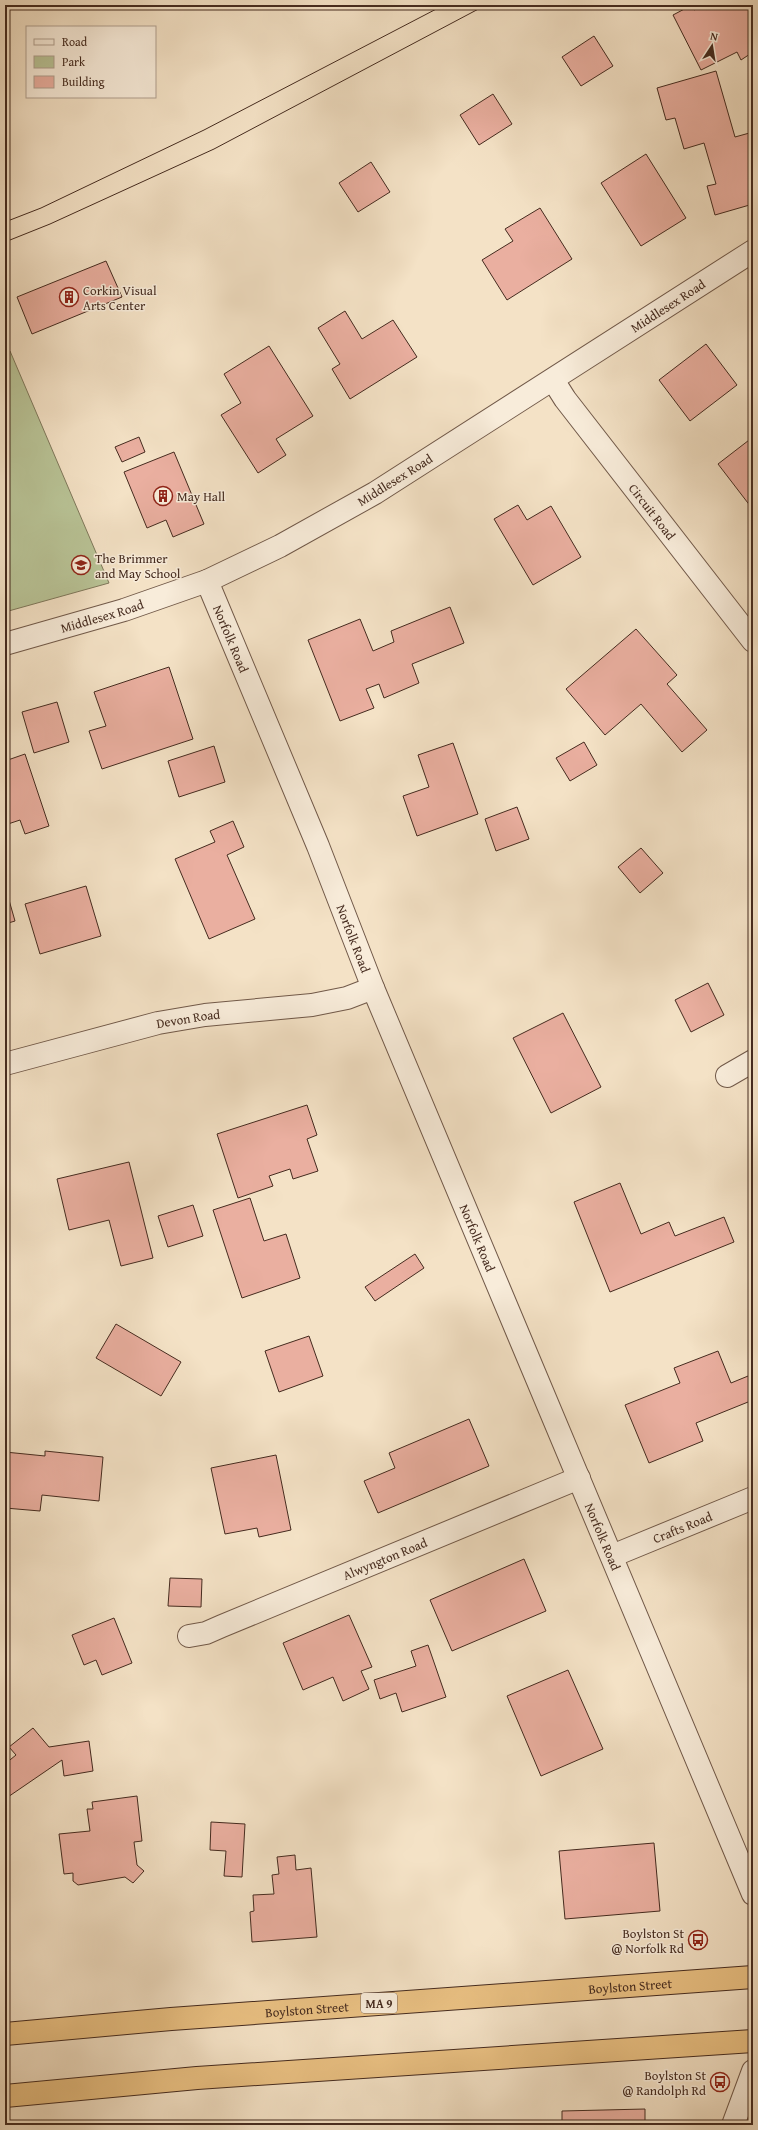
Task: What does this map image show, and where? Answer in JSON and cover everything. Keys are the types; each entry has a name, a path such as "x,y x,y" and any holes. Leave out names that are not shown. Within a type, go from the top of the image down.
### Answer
{"highway":[{"name":"Boylston Street","path":"5,2034 179,2018 753,1978"},
{"path":"5,2096 197,2078 753,2041"}],"street":[{"name":"Middlesex Road","path":"5,644 124,610 207,581 250,562 350,508 753,252"},
{"name":"Circuit Road","path":"553,380 565,399 753,641"},
{"name":"Norfolk Road","path":"207,581 318,846 373,988 753,1894"},
{"name":"Devon Road","path":"5,1064 158,1023 206,1015 312,1005 347,998 373,988"},
{"path":"727,1076 753,1061"},
{"name":"Alwyngton Road","path":"189,1636 217,1628 579,1478"},
{"name":"Crafts Road","path":"612,1556 753,1498"},
{"path":"734,2125 753,2071"}],"green space":[{"path":"5,349 10,351 109,583 5,612"}],"building":[{"path":"692,5 694,10 704,5 753,5 753,52 741,60 737,52 701,70 673,15"},
{"path":"594,36 613,66 581,86 562,57"},
{"path":"716,71 735,137 753,132 753,204 715,215 707,186 716,184 704,143 684,149 675,118 666,120 657,88"},
{"path":"493,94 512,124 479,145 460,115"},
{"path":"646,154 686,218 641,246 601,183"},
{"path":"371,162 390,192 358,212 339,183"},
{"path":"540,208 572,259 507,300 482,260 513,241 505,229"},
{"name":"Corkin Visual Arts Center","path":"106,261 122,297 32,334 17,297"},
{"path":"345,311 362,339 393,320 417,357 350,399 332,369 340,364 318,328"},
{"path":"706,344 737,385 690,421 659,380"},
{"path":"269,346 313,416 276,439 286,455 258,473 221,415 241,403 224,374"},
{"path":"139,437 145,452 122,462 115,447"},
{"path":"753,437 753,505 751,507 718,464"},
{"name":"May Hall","path":"174,452 204,524 173,537 166,520 147,528 124,472"},
{"path":"518,505 527,520 551,506 581,557 533,585 494,519"},
{"path":"450,607 464,643 412,664 419,683 384,698 379,684 366,689 374,708 340,721 308,640 360,619 373,651 394,642 391,631"},
{"path":"636,629 677,675 667,684 707,730 682,752 641,704 605,735 566,689"},
{"path":"169,667 193,739 102,769 89,731 106,726 94,692"},
{"path":"57,702 69,742 34,753 22,712"},
{"path":"584,742 597,765 570,781 556,758"},
{"path":"453,743 478,814 417,836 403,796 429,787 418,755"},
{"path":"214,746 225,782 179,797 168,761"},
{"path":"25,754 49,826 25,834 20,820 5,825 5,761"},
{"path":"517,807 529,839 496,851 485,819"},
{"path":"233,821 244,847 227,855 255,919 209,939 175,859 215,842 210,831"},
{"path":"641,848 663,873 640,893 618,867"},
{"path":"5,886 15,921 5,924"},
{"path":"86,886 101,936 40,954 25,904"},
{"path":"708,983 724,1015 691,1032 675,1000"},
{"path":"563,1013 601,1087 551,1113 513,1038"},
{"path":"307,1105 317,1135 307,1139 318,1171 293,1179 290,1169 269,1176 273,1186 238,1198 217,1134"},
{"path":"129,1162 153,1258 121,1266 109,1220 69,1230 57,1179"},
{"path":"620,1183 641,1234 669,1222 675,1236 724,1217 734,1242 610,1292 574,1202"},
{"path":"250,1198 264,1241 286,1234 300,1278 242,1298 213,1210"},
{"path":"193,1205 203,1236 168,1247 158,1216"},
{"path":"415,1254 424,1268 375,1301 365,1287"},
{"path":"116,1324 181,1362 161,1396 96,1358"},
{"path":"309,1336 323,1376 279,1392 265,1351"},
{"path":"718,1351 731,1383 753,1374 753,1400 696,1423 703,1441 649,1463 625,1405 680,1383 674,1368"},
{"path":"753,1365 753,1374 749,1366"},
{"path":"469,1419 489,1466 378,1513 364,1481 395,1468 389,1453"},
{"path":"45,1451 103,1457 99,1501 42,1495 40,1511 5,1508 5,1452 45,1456"},
{"path":"276,1455 291,1530 259,1537 257,1528 225,1534 211,1468"},
{"path":"524,1559 546,1611 452,1651 430,1600"},
{"path":"170,1578 202,1579 201,1607 168,1606"},
{"path":"349,1615 372,1667 361,1671 369,1689 343,1701 333,1677 303,1690 283,1643"},
{"path":"114,1618 132,1663 102,1675 96,1660 84,1665 72,1635"},
{"path":"428,1645 446,1697 402,1712 396,1693 380,1699 374,1680 416,1666 411,1651"},
{"path":"568,1670 603,1749 541,1776 507,1696"},
{"path":"33,1728 49,1747 89,1741 93,1771 64,1776 62,1760 5,1799 5,1764 16,1755 9,1747"},
{"path":"137,1796 142,1841 134,1842 137,1865 144,1871 133,1883 125,1877 78,1885 73,1881 73,1873 64,1874 59,1834 90,1831 87,1809 93,1809 92,1802"},
{"path":"5,1800 9,1805 9,1811 5,1819"},
{"path":"211,1822 245,1824 242,1877 224,1876 226,1851 210,1850"},
{"path":"654,1843 660,1911 565,1919 559,1851"},
{"path":"295,1855 296,1870 311,1868 317,1937 252,1942 250,1912 254,1911 253,1895 274,1894 272,1875 279,1874 277,1857"},
{"path":"645,2109 645,2125 562,2125 562,2111"}],"tram line":[{"path":"5,222 41,208 204,130 444,5"},
{"path":"5,242 50,224 214,149 486,5"}],"place":[{"name":"Corkin Visual Arts Center","path":"69,297"},
{"name":"May Hall","path":"163,496"},
{"name":"The Brimmer and May School","path":"81,565"},
{"name":"Boylston St @ Norfolk Rd","path":"698,1940"},
{"name":"Boylston St @ Randolph Rd","path":"720,2082"}]}
